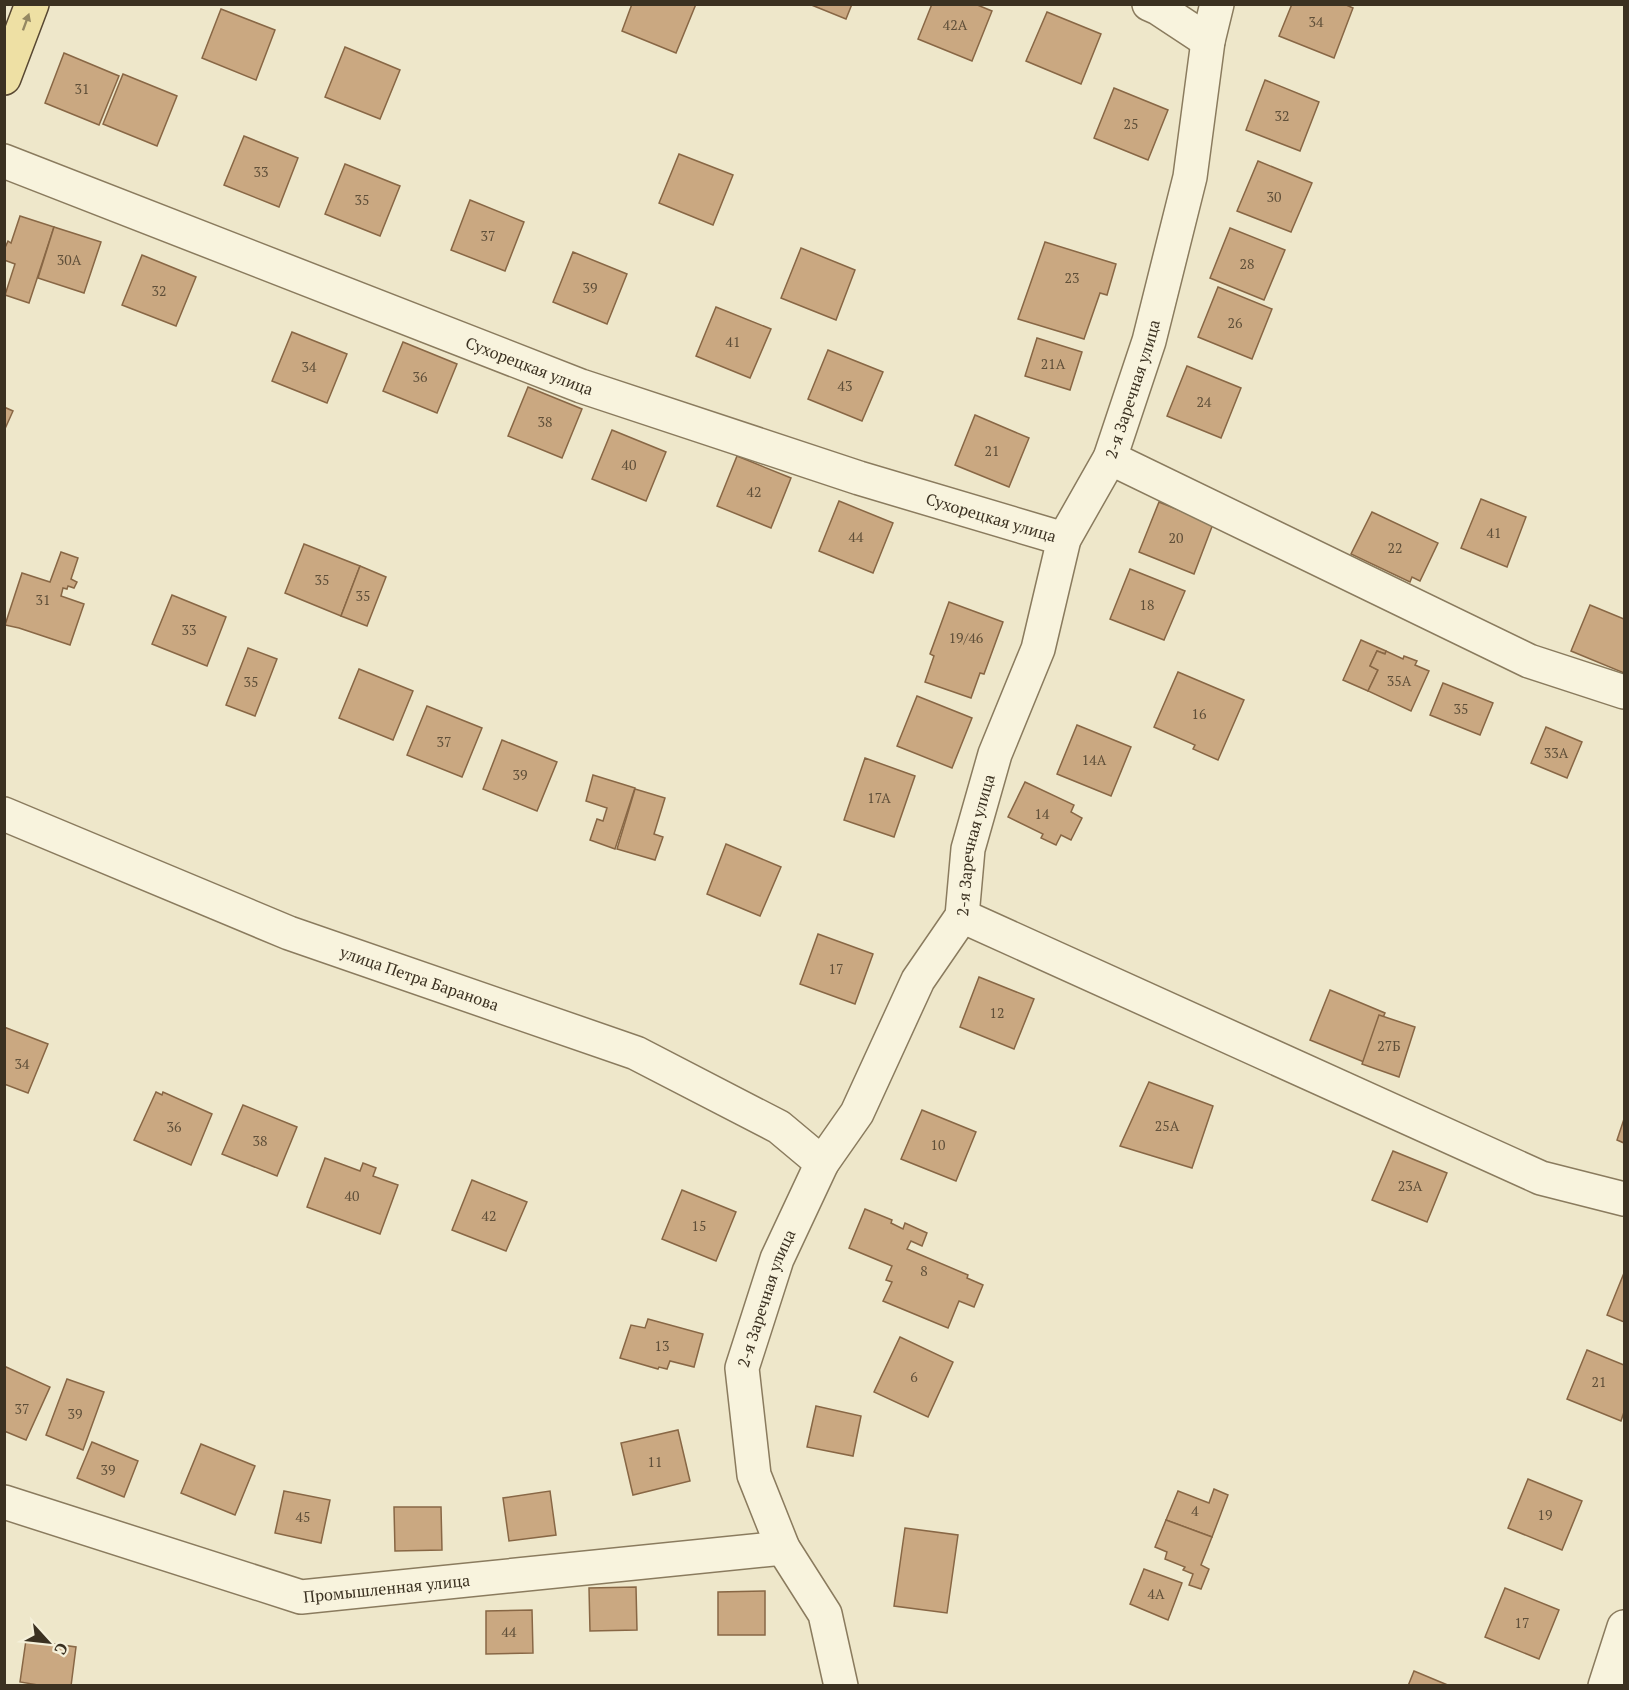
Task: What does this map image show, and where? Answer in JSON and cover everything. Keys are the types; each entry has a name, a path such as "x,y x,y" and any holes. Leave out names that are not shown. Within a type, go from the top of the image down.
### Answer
{"main road":[{"path":"4,78 32,4"}],"street":[{"name":"2-я Заречная улица","path":"841,1686 825,1614 783,1548 754,1475 742,1368 777,1259 822,1163 857,1113 918,980 962,916 968,849 995,754 1038,649 1064,538 1110,458 1149,341 1190,177 1208,41 1217,4"},
{"path":"1158,6 1208,41"},
{"name":"Сухорецкая улица","path":"4,161 581,386 859,478 1064,538"},
{"path":"1110,458 1529,661 1624,692"},
{"name":"улица Петра Баранова","path":"4,814 289,933 636,1053 779,1127 822,1163"},
{"path":"962,916 1541,1178 1624,1199"},
{"name":"Промышленная улица","path":"4,1502 301,1597 783,1548"},
{"path":"1605,1686 1624,1627"}],"building":[{"path":"632,4 696,4 676,53 622,31"},
{"path":"809,4 852,4 846,19"},
{"path":"932,4 975,4 992,11 972,61 918,39"},
{"path":"1292,4 1344,4 1353,8 1334,58 1279,36"},
{"path":"221,9 275,30 256,80 202,58"},
{"path":"1047,12 1101,34 1081,84 1026,61"},
{"path":"345,47 400,70 380,119 325,97"},
{"path":"64,53 119,76 99,125 45,103"},
{"path":"123,74 177,96 157,146 103,124"},
{"path":"1265,80 1319,102 1300,151 1246,130"},
{"path":"1114,88 1168,110 1148,160 1094,138"},
{"path":"244,136 298,158 279,207 224,185"},
{"path":"679,154 733,175 713,225 659,203"},
{"path":"1258,161 1312,183 1291,232 1237,211"},
{"path":"345,164 400,186 380,236 325,214"},
{"path":"470,200 524,222 505,271 451,250"},
{"path":"20,216 54,227 29,303 5,295 15,264 4,260 4,250 8,241 11,243"},
{"path":"54,227 101,242 84,293 38,278"},
{"path":"1230,228 1285,250 1264,300 1210,278"},
{"path":"1045,242 1116,264 1107,295 1100,293 1084,339 1018,319"},
{"path":"801,248 855,270 836,320 781,298"},
{"path":"573,252 627,274 607,324 553,302"},
{"path":"142,255 196,277 176,326 122,305"},
{"path":"1218,287 1272,309 1252,359 1198,337"},
{"path":"716,307 771,329 750,378 696,356"},
{"path":"292,332 347,354 327,403 272,381"},
{"path":"1037,338 1082,352 1070,390 1025,376"},
{"path":"403,342 457,364 437,413 383,391"},
{"path":"828,350 883,372 862,421 808,399"},
{"path":"1187,366 1241,388 1221,438 1167,416"},
{"path":"528,387 582,409 562,458 508,436"},
{"path":"4,407 13,411 4,431"},
{"path":"975,415 1029,438 1009,487 955,465"},
{"path":"612,430 666,452 646,501 592,479"},
{"path":"737,456 791,478 771,528 717,506"},
{"path":"1481,499 1526,517 1507,567 1461,548"},
{"path":"839,501 893,523 873,573 819,551"},
{"path":"1159,502 1213,524 1194,574 1139,552"},
{"path":"1372,512 1438,543 1420,581 1412,577 1410,582 1351,554"},
{"path":"304,544 360,566 341,616 285,593"},
{"path":"61,552 78,558 71,579 77,582 74,588 68,586 67,589 63,588 61,596 84,604 70,645 5,625 22,573 50,582"},
{"path":"360,566 386,577 367,626 341,616"},
{"path":"1130,569 1185,591 1164,640 1110,619"},
{"path":"172,595 226,617 207,666 152,644"},
{"path":"949,602 1003,622 984,674 980,673 971,698 925,682 934,656 930,654"},
{"path":"1590,605 1624,619 1624,673 1571,651"},
{"path":"1361,640 1386,651 1385,654 1377,651 1370,666 1378,670 1368,691 1343,680"},
{"path":"248,648 277,659 255,716 226,705"},
{"path":"1377,651 1385,654 1386,651 1403,659 1404,656 1417,661 1415,665 1429,671 1411,711 1368,691 1378,670 1370,666"},
{"path":"359,669 413,691 393,740 339,718"},
{"path":"1178,672 1244,700 1218,760 1193,749 1195,745 1154,727"},
{"path":"1443,683 1493,703 1480,735 1430,715"},
{"path":"917,696 972,718 952,768 897,746"},
{"path":"427,706 482,728 462,777 407,755"},
{"path":"1077,725 1131,747 1111,796 1057,774"},
{"path":"1546,727 1582,742 1567,778 1531,763"},
{"path":"502,740 557,762 537,811 483,789"},
{"path":"865,758 915,776 894,837 844,820"},
{"path":"593,775 635,788 615,849 590,840 597,819 603,821 607,808 586,801"},
{"path":"1025,782 1074,805 1071,812 1082,818 1071,840 1061,835 1056,845 1041,838 1043,834 1008,817"},
{"path":"635,789 665,798 654,834 663,837 655,860 617,849"},
{"path":"726,844 781,867 760,916 707,894"},
{"path":"818,934 873,954 855,1004 800,984"},
{"path":"979,977 1034,999 1014,1049 960,1027"},
{"path":"1330,990 1385,1013 1364,1062 1310,1040"},
{"path":"1379,1015 1415,1027 1399,1077 1362,1064"},
{"path":"4,1027 48,1044 28,1093 4,1084"},
{"path":"1149,1082 1213,1106 1192,1168 1120,1146"},
{"path":"156,1092 162,1095 163,1092 212,1114 191,1165 134,1140"},
{"path":"243,1105 297,1127 277,1176 222,1154"},
{"path":"922,1110 976,1132 956,1181 901,1159"},
{"path":"1624,1119 1624,1143 1617,1140"},
{"path":"1393,1151 1447,1173 1427,1222 1372,1200"},
{"path":"325,1158 360,1171 363,1163 376,1168 373,1176 398,1185 380,1234 307,1207"},
{"path":"472,1180 527,1202 506,1251 452,1230"},
{"path":"682,1190 736,1212 716,1261 662,1239"},
{"path":"865,1209 892,1220 891,1223 903,1229 905,1223 927,1233 922,1246 911,1241 907,1249 968,1275 967,1278 983,1285 974,1307 959,1301 948,1328 883,1301 892,1282 886,1280 892,1266 849,1248"},
{"path":"1624,1273 1624,1322 1607,1315"},
{"path":"648,1319 703,1334 694,1367 670,1361 667,1369 659,1367 658,1369 620,1358 631,1325 645,1328"},
{"path":"900,1337 953,1362 928,1417 874,1392"},
{"path":"1587,1350 1624,1365 1624,1412 1621,1421 1567,1399"},
{"path":"4,1366 50,1387 26,1440 4,1431"},
{"path":"67,1379 104,1392 83,1450 46,1435"},
{"path":"816,1406 861,1416 853,1456 807,1447"},
{"path":"678,1430 690,1481 633,1495 621,1443"},
{"path":"92,1442 138,1461 124,1497 77,1478"},
{"path":"201,1444 255,1466 235,1515 181,1493"},
{"path":"1528,1479 1582,1501 1562,1550 1508,1528"},
{"path":"1214,1489 1228,1495 1212,1537 1166,1520 1178,1491 1209,1503"},
{"path":"284,1491 330,1500 321,1543 275,1533"},
{"path":"550,1491 556,1535 509,1541 503,1498"},
{"path":"394,1507 441,1507 442,1550 395,1551"},
{"path":"1166,1520 1212,1537 1201,1565 1209,1569 1201,1589 1189,1585 1193,1574 1183,1570 1185,1567 1165,1559 1167,1552 1155,1547"},
{"path":"905,1528 958,1535 947,1613 894,1606"},
{"path":"1144,1569 1182,1583 1168,1620 1130,1604"},
{"path":"636,1587 637,1630 590,1631 589,1588"},
{"path":"1505,1588 1559,1610 1539,1659 1485,1637"},
{"path":"765,1591 765,1635 718,1635 718,1592"},
{"path":"532,1610 533,1653 486,1654 486,1611"},
{"path":"26,1640 76,1647 71,1686 44,1686 20,1682"},
{"path":"1414,1671 1450,1686 1408,1686"}]}
